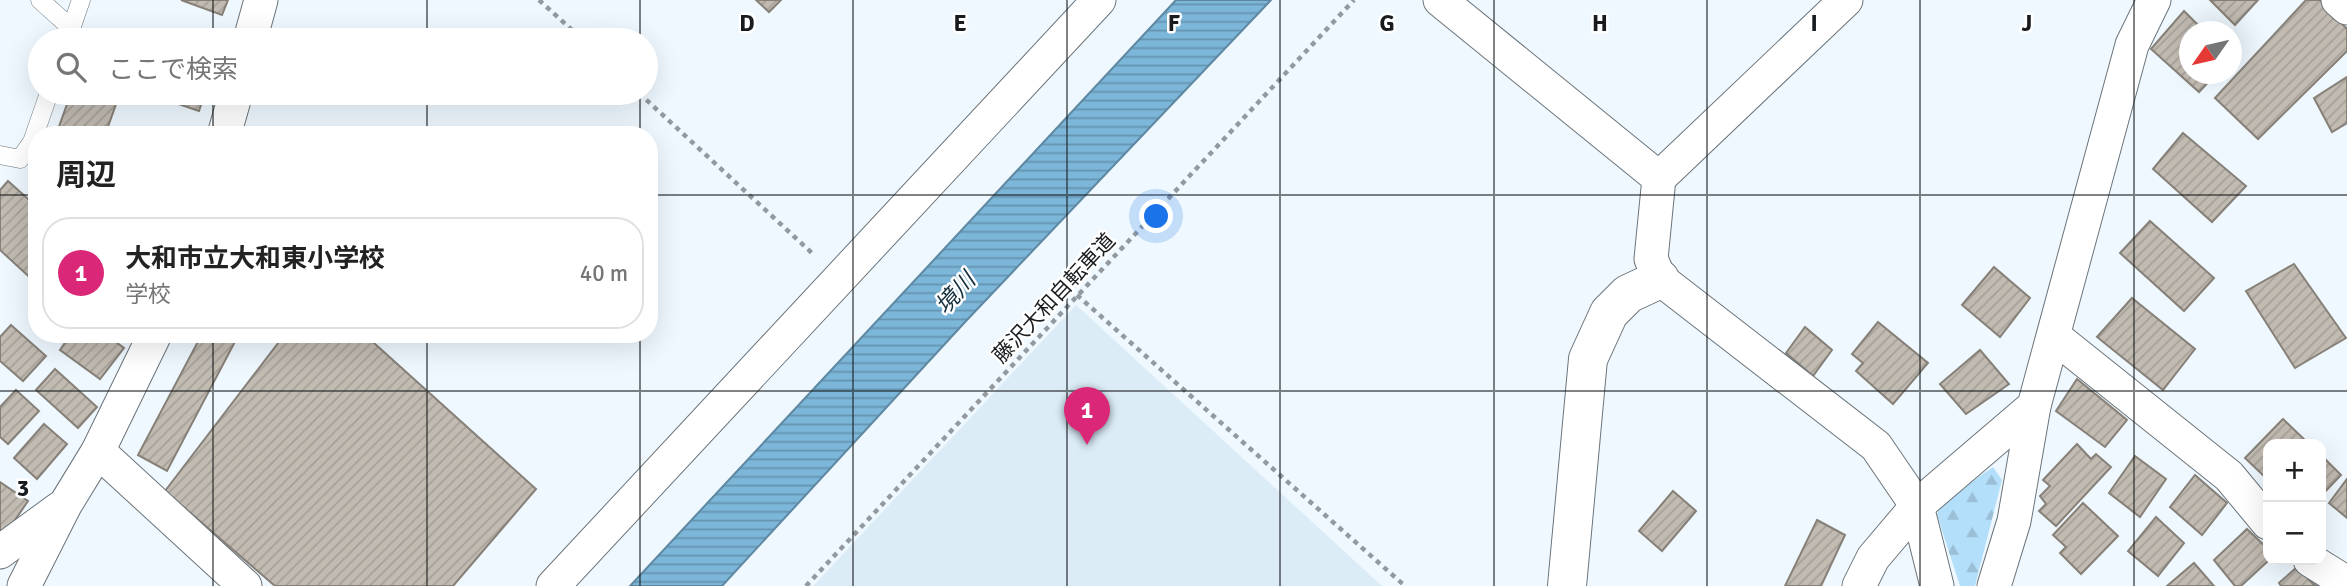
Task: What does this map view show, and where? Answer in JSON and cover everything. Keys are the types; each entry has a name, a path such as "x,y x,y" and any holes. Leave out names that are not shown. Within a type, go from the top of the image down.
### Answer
{"street":[{"path":"253,28 261,0"},
{"path":"553,586 1099,0"},
{"path":"1440,0 1659,178"},
{"path":"1846,0 1659,178 1651,259 1660,279 1876,446 1917,506 1937,586"},
{"path":"1994,586 2014,521 2035,406 2132,45 2154,0"},
{"path":"2338,0 2347,8"},
{"path":"227,126 233,105"},
{"path":"1567,586 1588,359 1609,313 1628,294 1660,279"},
{"path":"2055,337 2228,476 2263,517"},
{"path":"24,586 65,505 98,451 151,343"},
{"path":"1859,586 1873,558 1917,506 2035,406"},
{"path":"98,451 245,586"},
{"path":"0,552 65,505"},
{"path":"2318,565 2347,583"}],"lane":[{"path":"40,0 64,28"},
{"path":"71,28 81,0"},
{"path":"38,126 45,105"},
{"path":"0,155 20,159 28,148"}],"path":[{"path":"539,0 570,28"},
{"name":"藤沢大和自転車道","path":"806,586 1353,0"},
{"path":"652,105 840,278"},
{"path":"1077,295 1405,586"}],"shaded area":[{"path":"1076,305 1382,586 813,586"}],"green space":[{"path":"1993,467 2002,480 1975,586 1960,586 1937,515 1941,503"}],"water":[{"name":"境川","path":"1176,0 1271,0 966,321 722,586 630,586"}],"building":[{"path":"181,0 228,0 222,15"},
{"path":"756,0 781,0 769,12"},
{"path":"2210,0 2258,0 2239,21 2231,21"},
{"path":"2306,0 2320,0 2347,29 2347,51 2258,139 2215,98 2228,84 2242,84 2242,69"},
{"path":"2184,11 2194,21 2179,21 2179,74 2151,49"},
{"path":"2347,77 2347,123 2332,132 2314,98"},
{"path":"2190,84 2207,84 2199,92"},
{"path":"67,105 116,105 108,126 59,126"},
{"path":"181,105 201,105 199,111"},
{"path":"2183,133 2246,186 2212,222 2153,169"},
{"path":"8,181 28,199 28,276 0,250 0,190"},
{"path":"2150,221 2214,278 2184,311 2120,253"},
{"path":"2294,264 2346,338 2295,368 2246,291"},
{"path":"1994,267 2030,298 2000,337 1962,305"},
{"path":"2132,298 2195,349 2163,390 2097,337"},
{"path":"1878,322 1928,363 1893,404 1856,371 1863,363 1852,354"},
{"path":"11,325 28,343 46,356 23,381 0,361 0,337"},
{"path":"1805,327 1832,350 1813,376 1786,353"},
{"path":"65,343 117,343 124,348 100,379 60,350"},
{"path":"197,343 234,343 167,471 138,455"},
{"path":"278,343 374,343 536,489 453,586 275,586 165,491"},
{"path":"1980,350 2009,384 1966,414 1940,384"},
{"path":"55,369 97,407 78,428 36,390"},
{"path":"2077,379 2127,420 2105,447 2056,411"},
{"path":"16,390 39,411 8,444 0,437 0,407"},
{"path":"2283,419 2304,439 2264,439"},
{"path":"44,424 67,444 37,479 14,458"},
{"path":"2263,440 2263,475 2245,458"},
{"path":"2077,444 2091,459 2096,454 2111,467 2056,526 2039,511 2046,504 2040,496 2050,486 2043,480"},
{"path":"2135,456 2166,479 2140,517 2109,493"},
{"path":"2326,460 2341,475 2326,491"},
{"path":"2195,475 2227,503 2202,535 2170,507"},
{"path":"2347,479 2347,518 2329,503"},
{"path":"0,482 28,501 0,542"},
{"path":"1673,491 1696,511 1662,551 1639,531"},
{"path":"2083,503 2118,536 2081,574 2060,553 2066,547 2053,535"},
{"path":"2156,517 2184,543 2158,576 2128,551"},
{"path":"1817,520 1845,535 1821,586 1785,586"},
{"path":"2247,529 2263,544 2264,565 2241,586 2235,586 2214,560"},
{"path":"2194,563 2214,586 2167,586"},
{"path":"2297,567 2314,585 2322,576 2332,586 2281,586 2279,583"}],"place":[{"name":"大和市立大和東小学校","path":"1087,445"}]}
